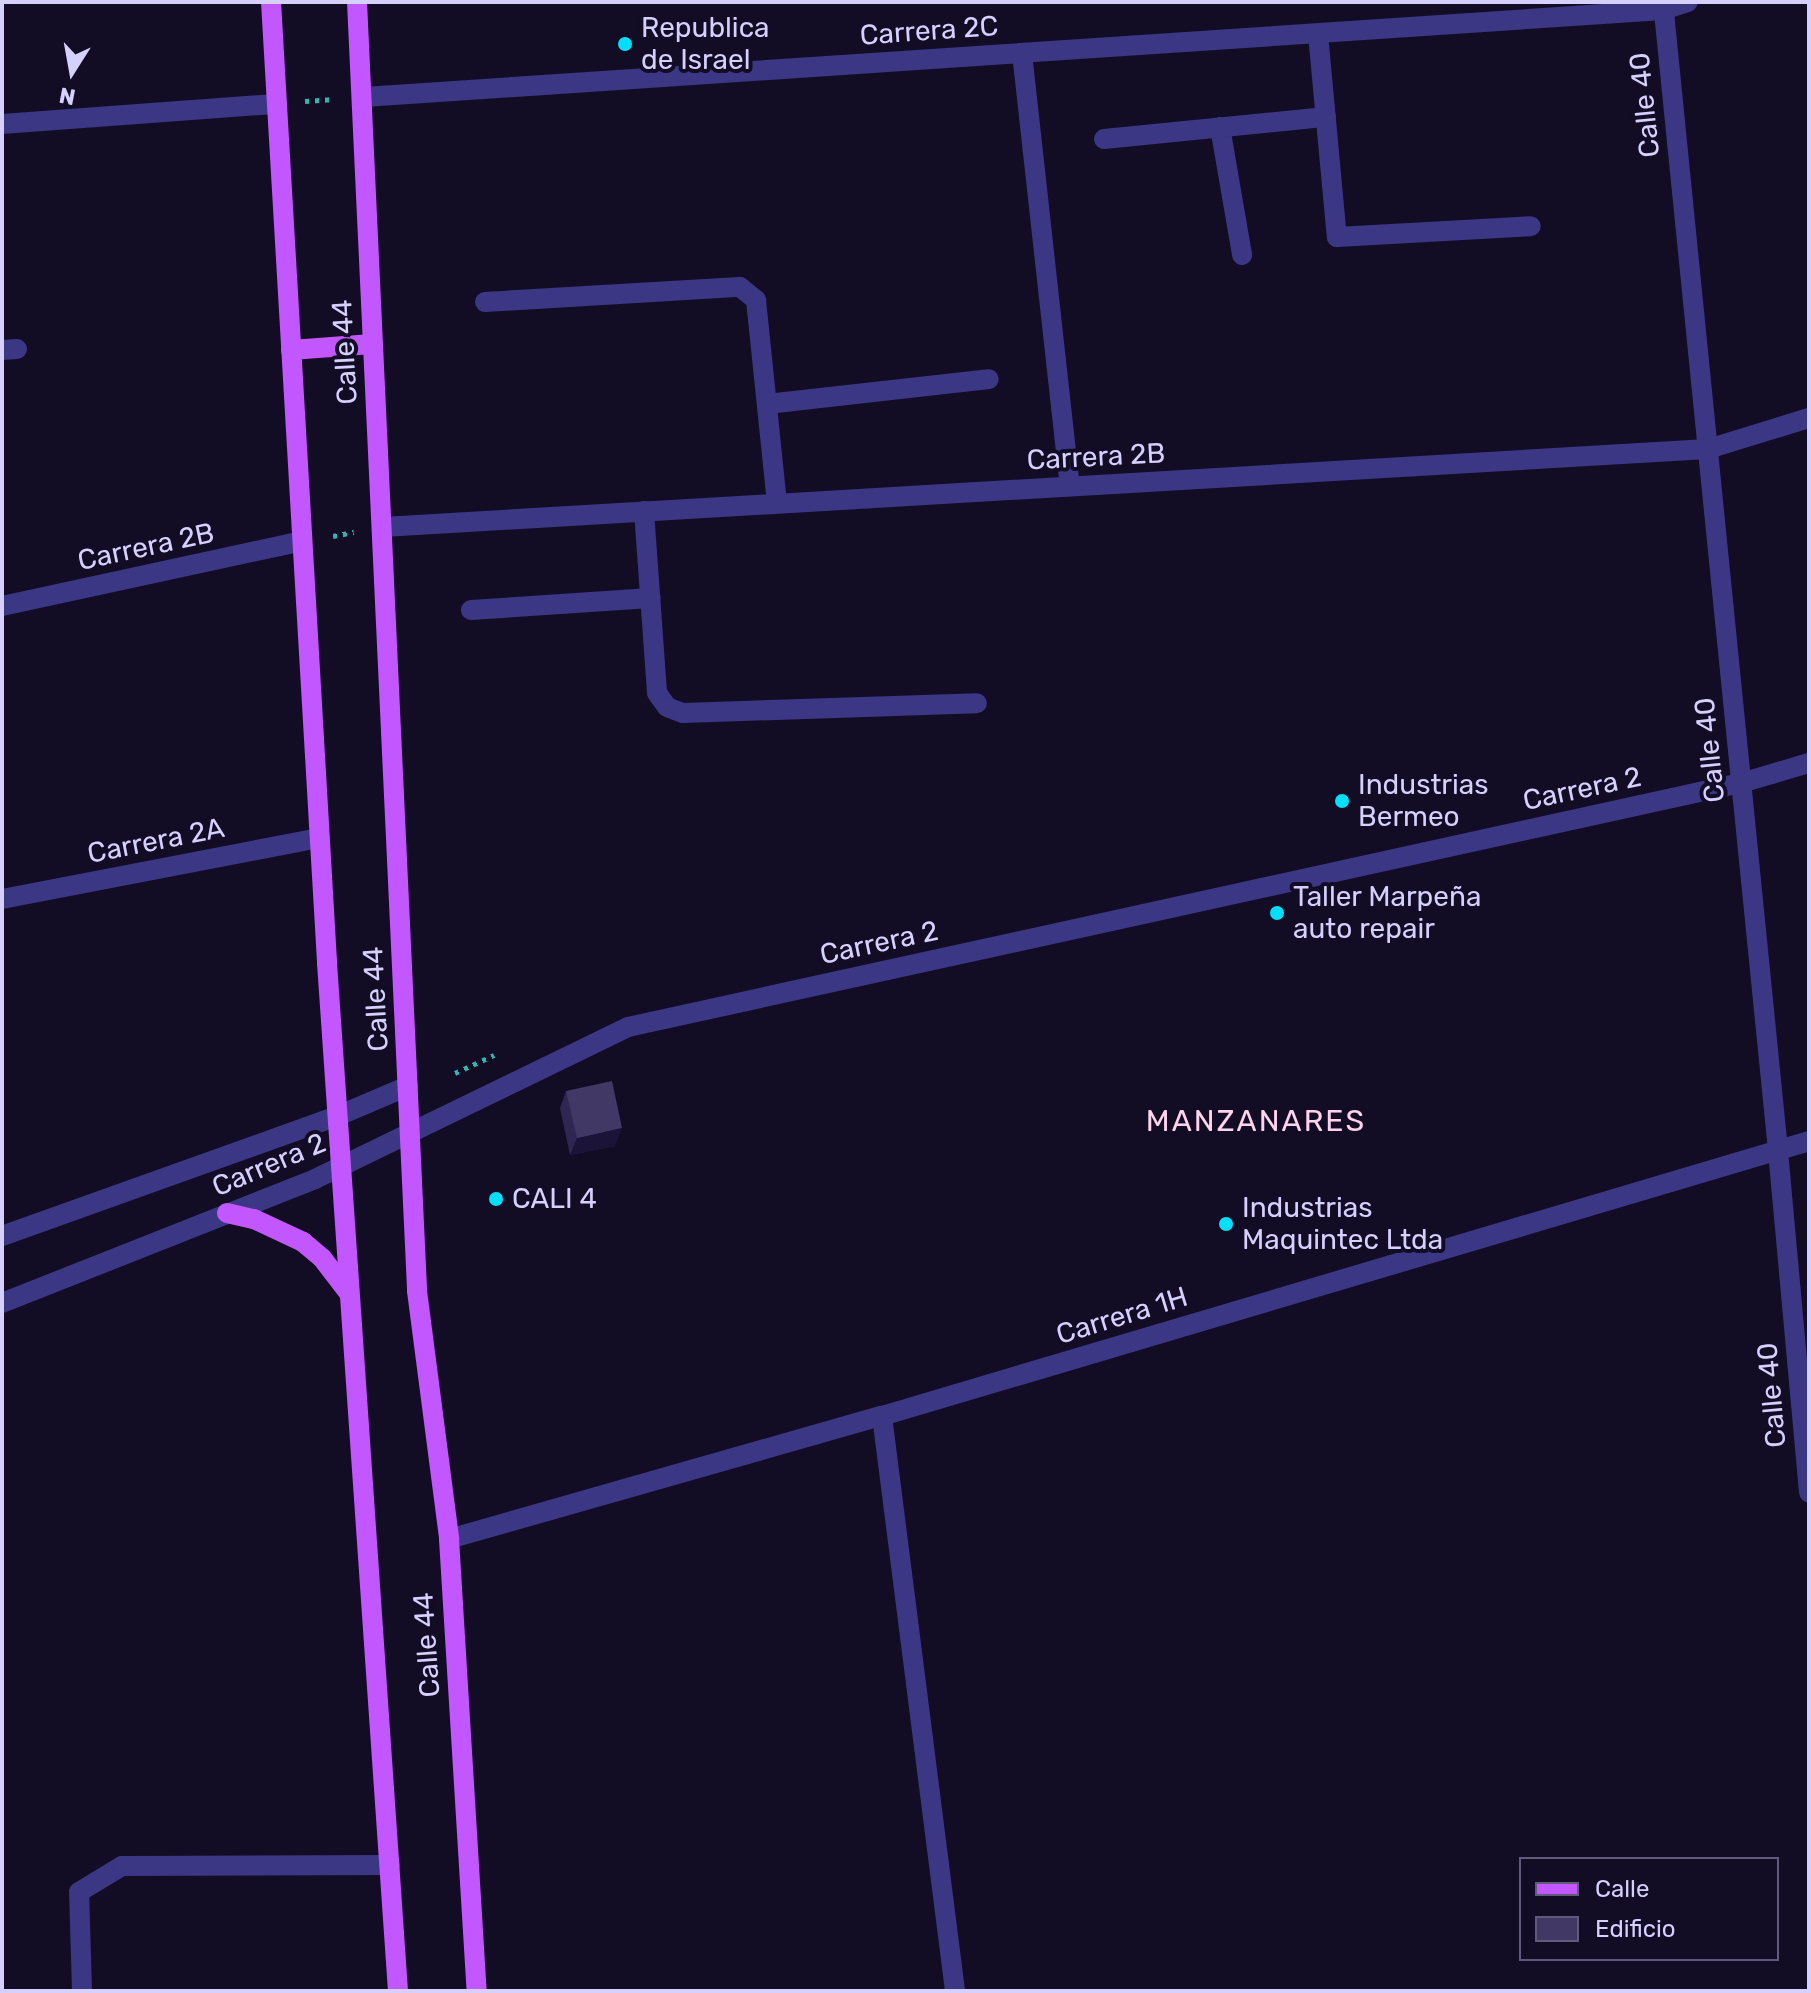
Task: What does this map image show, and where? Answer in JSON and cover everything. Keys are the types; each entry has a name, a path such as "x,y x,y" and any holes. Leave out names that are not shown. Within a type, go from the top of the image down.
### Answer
{"main road":[{"name":"Calle 44","path":"271,2 320,838 398,1991"},
{"name":"Calle 44","path":"357,2 364,97 372,344 417,1291 449,1539 477,1991"},
{"path":"291,350 372,344"},
{"path":"227,1213 254,1219 303,1242 322,1258 351,1296"}],"street":[{"name":"Carrera 2C","path":"364,97 1318,34 1688,2"},
{"name":"Calle 40","path":"1663,6 1778,1151 1809,1493"},
{"path":"1318,34 1337,237 1531,226"},
{"path":"1022,53 1070,486"},
{"path":"2,124 277,104"},
{"path":"1104,139 1326,117"},
{"path":"1220,127 1242,255"},
{"path":"485,302 740,287 756,300 777,503"},
{"path":"767,404 989,379"},
{"name":"Carrera 2B","path":"383,527 1708,449 1809,418"},
{"path":"644,511 657,693 667,707 683,713 977,703"},
{"name":"Carrera 2B","path":"2,606 302,541"},
{"path":"471,610 651,598"},
{"name":"Carrera 2","path":"2,1303 341,1165 628,1027 1741,783 1809,763"},
{"name":"Carrera 2A","path":"2,899 320,838"},
{"name":"Carrera 2","path":"2,1236 340,1115 408,1086"},
{"name":"Carrera 1H","path":"449,1539 882,1416 1809,1141"},
{"path":"882,1416 955,1991"},
{"path":"82,1991 79,1892 122,1866 390,1865"}],"path":[{"path":"277,104 364,97"},
{"path":"302,541 383,527"}],"building":[{"path":"612,1081 622,1128 577,1138 566,1091"}],"place":[{"name":"Republica de Israel","path":"625,44"},
{"name":"Industrias Bermeo","path":"1342,801"},
{"name":"Taller Marpeña auto repair","path":"1277,913"},
{"name":"CALI 4","path":"496,1199"},
{"name":"Industrias Maquintec Ltda","path":"1226,1224"}],"district":[{"name":"MANZANARES","path":"1256,1121"}]}
